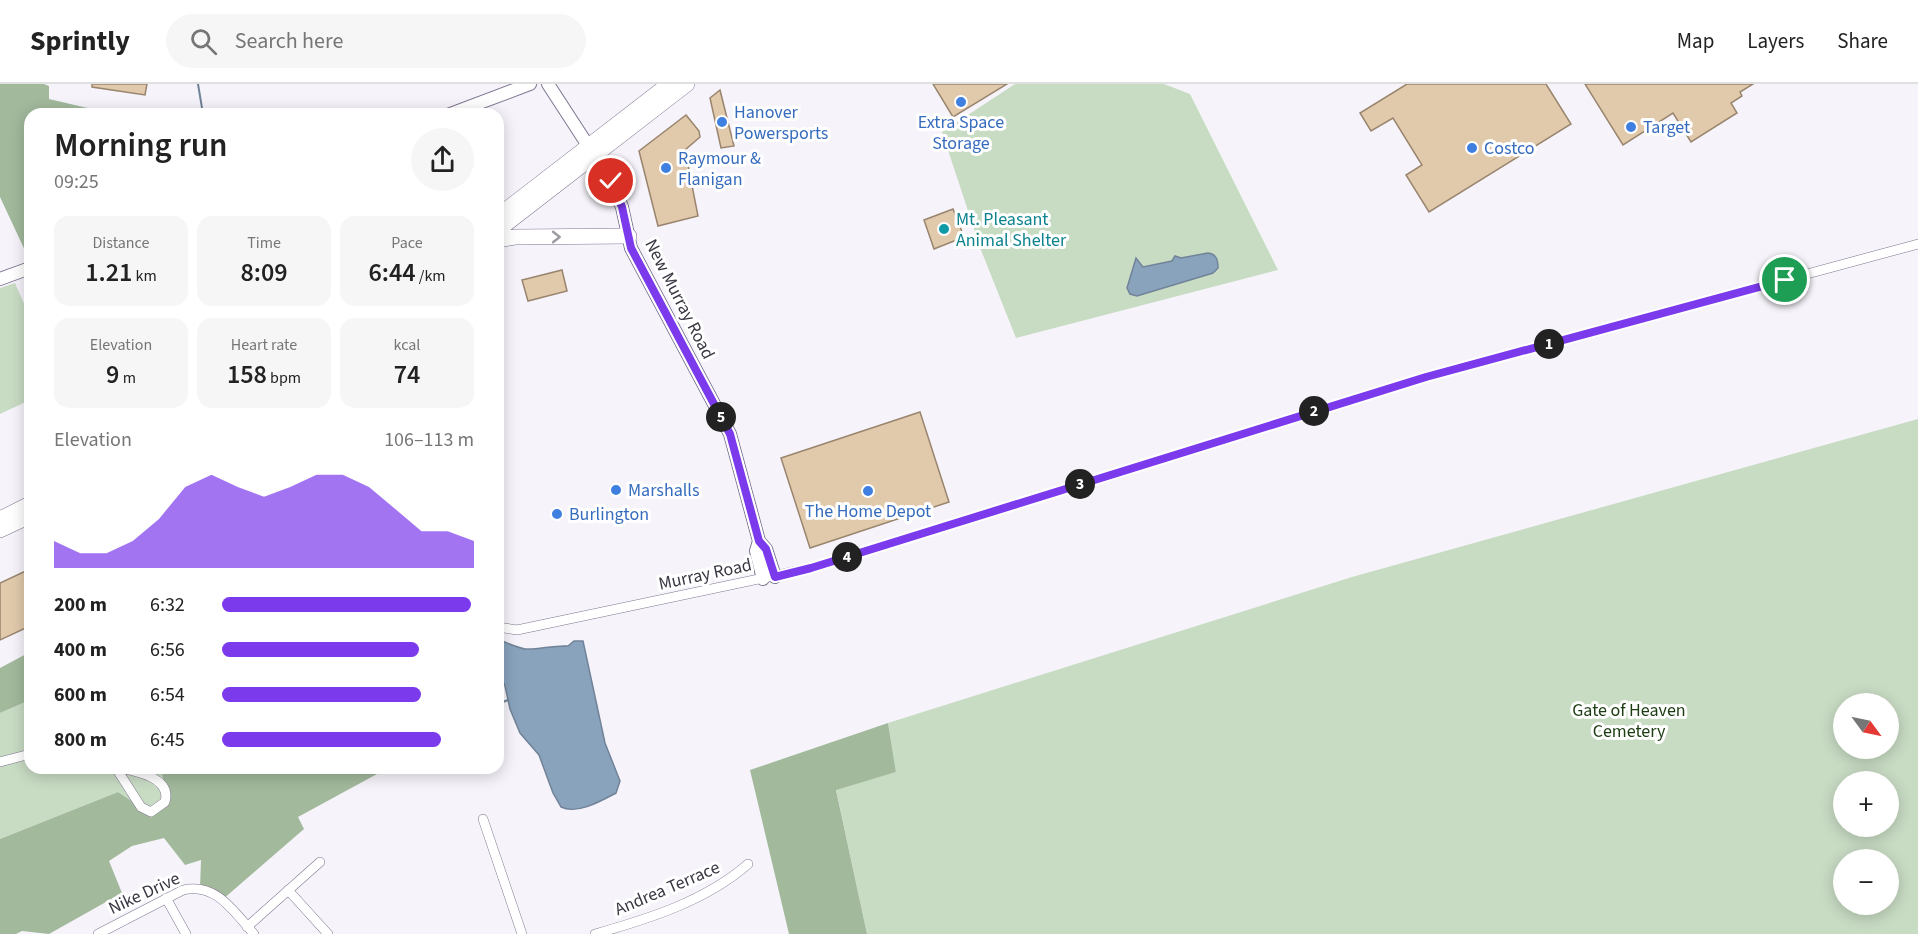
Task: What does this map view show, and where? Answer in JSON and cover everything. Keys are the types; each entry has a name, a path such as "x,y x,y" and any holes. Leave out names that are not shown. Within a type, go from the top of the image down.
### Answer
{"main road":[{"path":"504,225 669,84"},
{"path":"504,212 687,84"},
{"path":"504,239 629,236"},
{"path":"0,519 24,507"},
{"path":"0,530 24,519"}],"street":[{"path":"466,108 530,84"},
{"name":"New Murray Road","path":"548,84 615,188 635,256 730,434 759,541 766,549 769,578"},
{"name":"Murray Road","path":"504,628 517,630 811,568 1426,377 1918,244"},
{"path":"0,279 24,270"},
{"path":"0,762 24,756"},
{"path":"122,774 141,807 151,812 161,807 166,797 164,788 159,782 142,774"},
{"path":"483,819 522,934"},
{"path":"250,930 288,890 320,862"},
{"name":"Andrea Terrace","path":"595,934 642,921 728,882 748,864"},
{"name":"Nike Drive","path":"101,933 166,898 190,888 209,891 223,899 250,930"},
{"path":"288,890 327,934"},
{"path":"166,898 186,934"}],"green space":[{"path":"0,84 44,84 49,86 49,99 88,108 24,108 24,248 0,197"},
{"path":"1015,84 1164,84 1190,94 1278,270 1016,338 981,250 942,132"},
{"path":"15,283 24,303 24,403 0,414 0,288"},
{"name":"Gate of Heaven Cemetery","path":"1918,419 1918,934 867,934 836,789 896,772 888,723 1352,577"},
{"path":"24,655 24,703 0,713 0,668"},
{"path":"24,703 24,774 162,774 168,805 150,813 118,792 0,839 0,713"},
{"path":"888,723 896,772 836,790 867,934 789,934 750,770"},
{"path":"162,774 377,774 298,817 304,829 222,900 200,888 201,860 185,865 164,838 132,846 109,861 122,893 49,934 22,931 16,934 0,934 0,839 118,792 150,813 168,805"}],"water":[{"path":"1208,253 1215,256 1217,260 1218,268 1213,273 1137,296 1130,294 1127,288 1136,258 1143,267 1172,261 1175,256 1181,258"},
{"path":"504,641 530,649 568,646 574,641 583,641 605,743 620,781 616,793 581,808 561,807 553,793 539,755 520,733 510,709 505,686"}],"building":[{"path":"92,84 147,84 145,95 92,87"},
{"name":"Extra Space Storage","path":"933,84 1007,84 953,117"},
{"name":"Costco","path":"1407,84 1546,84 1571,124 1429,212 1406,175 1422,165 1393,118 1371,131 1360,113"},
{"name":"Target","path":"1585,84 1753,84 1740,92 1742,96 1731,103 1737,113 1691,142 1673,113 1623,145"},
{"name":"Hanover Powersports","path":"720,90 734,146 721,148 710,98"},
{"name":"Raymour & Flanigan","path":"686,115 699,131 700,137 685,150 698,216 658,226 639,151"},
{"name":"Mt. Pleasant Animal Shelter","path":"953,209 964,237 934,249 924,220"},
{"path":"562,270 567,291 528,301 522,280"},
{"name":"The Home Depot","path":"920,412 949,502 810,548 781,458"},
{"path":"24,572 24,629 0,640 0,583"}],"waterway":[{"path":"198,84 202,108"},
{"path":"504,702 508,700"}],"place":[{"name":"Extra Space Storage","path":"961,102"},
{"name":"Hanover Powersports","path":"722,122"},
{"name":"Target","path":"1631,127"},
{"name":"Costco","path":"1472,148"},
{"name":"Raymour & Flanigan","path":"666,168"},
{"name":"Mt. Pleasant Animal Shelter","path":"944,229"},
{"name":"Marshalls","path":"616,490"},
{"name":"The Home Depot","path":"868,491"},
{"name":"Burlington","path":"557,514"}],"route":[{"path":"611,181 622,207 631,248 730,434 759,541 766,549 775,577 811,568 1426,377 1785,280"}]}
